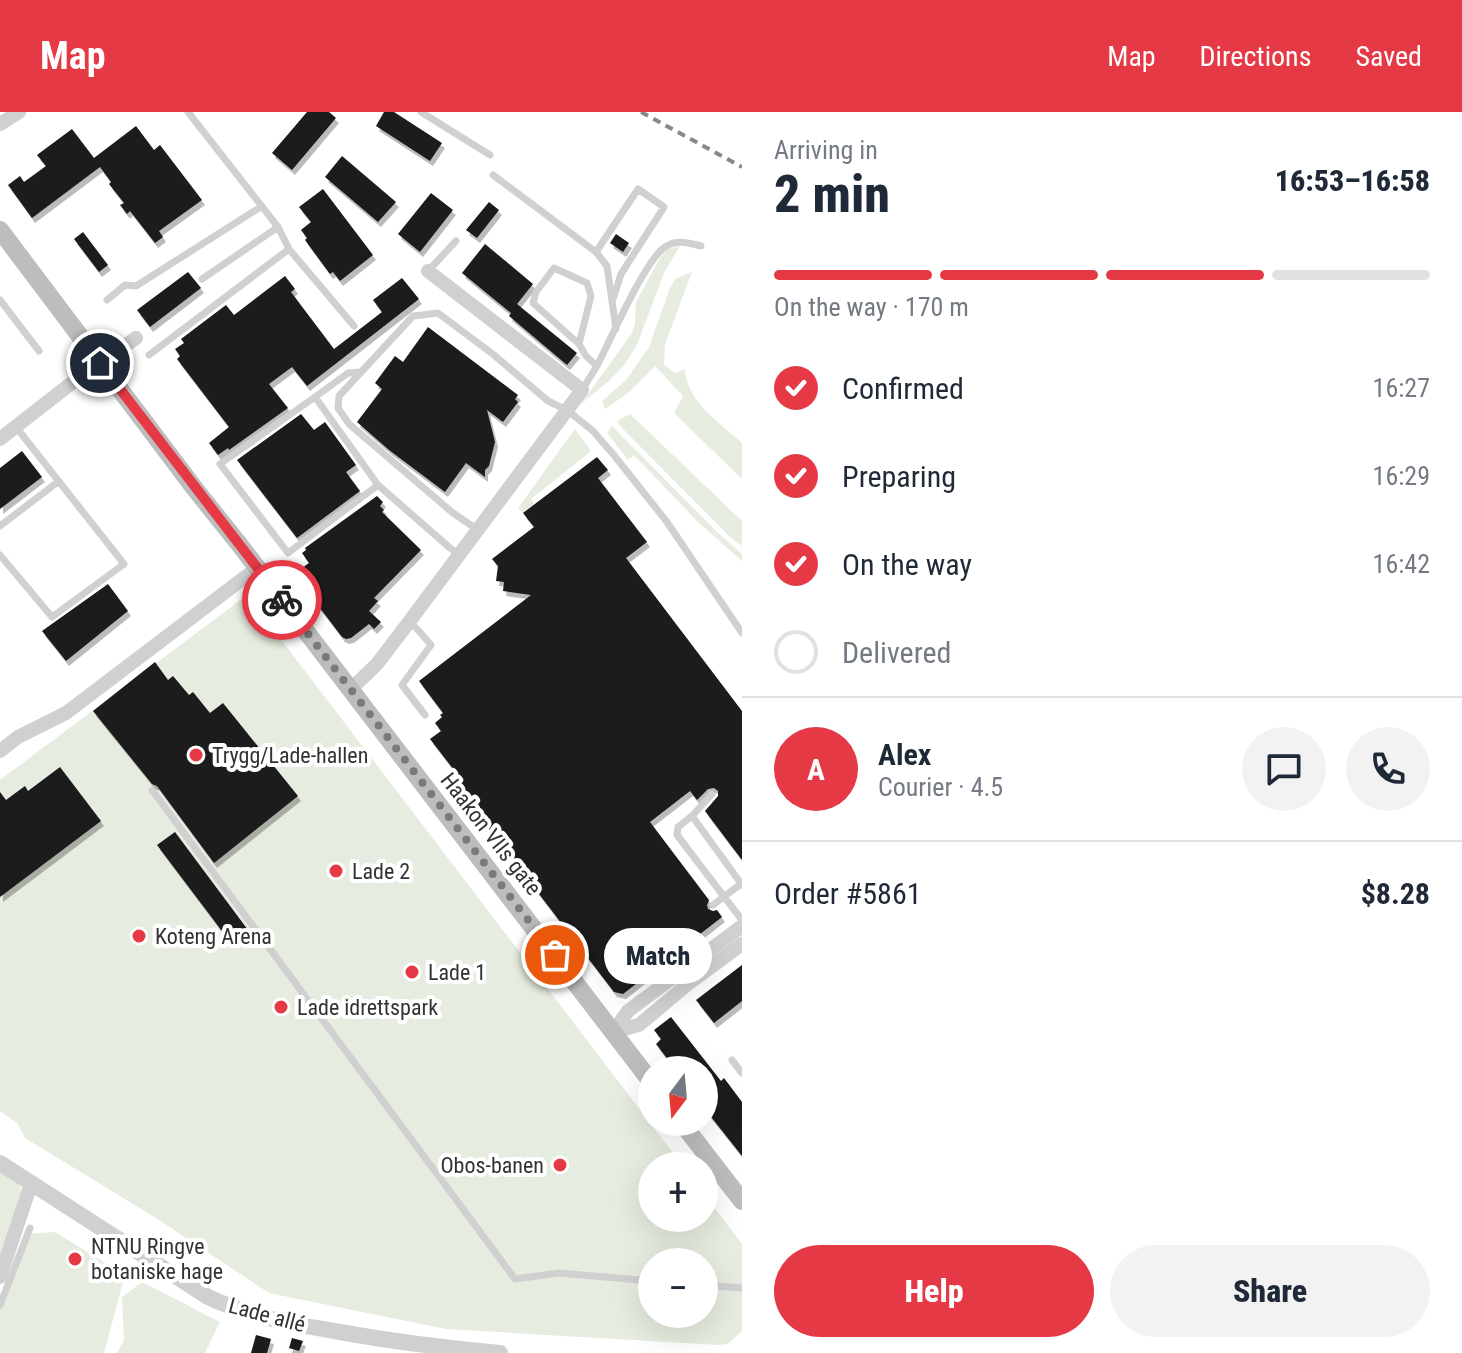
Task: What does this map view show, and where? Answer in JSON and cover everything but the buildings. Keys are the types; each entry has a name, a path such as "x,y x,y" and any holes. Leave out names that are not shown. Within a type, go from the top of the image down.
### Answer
{"main road":[{"name":"Haakon VIIs gate","path":"0,230 92,368 257,568 638,1065"},
{"path":"692,1136 742,1201"}],"street":[{"path":"0,124 19,112"},
{"path":"350,690 377,664 582,390 428,271"},
{"path":"0,439 136,338"},
{"path":"0,751 18,737 66,713 257,568"},
{"path":"613,1032 628,1011 742,923"},
{"path":"613,1032 639,1025 742,944"},
{"name":"Lade allé","path":"0,1163 208,1297 232,1308 265,1319 381,1339 491,1353"},
{"path":"0,1277 31,1184"}],"lane":[{"path":"188,112 278,227 289,249 354,326"},
{"path":"421,112 490,155"},
{"path":"493,175 596,252 607,266 616,329"},
{"path":"596,252 638,189 664,207 621,274 613,299"},
{"path":"107,300 125,285 136,286 262,206"},
{"path":"202,279 278,227"},
{"path":"428,271 456,241"},
{"path":"582,390 649,264 664,247 680,241 701,246"},
{"path":"149,355 289,249"},
{"path":"579,344 591,296 587,283 554,268 536,292 533,303 579,344 597,366"},
{"path":"0,300 39,351"},
{"path":"478,530 453,513 349,424 338,408 339,396 413,316 438,313 548,401 567,410 593,431 658,511 742,633"},
{"path":"361,372 348,373 220,464 288,553 378,485"},
{"path":"315,397 378,485 460,555"},
{"path":"0,555 52,617 124,564 16,427"},
{"path":"0,526 59,481"},
{"path":"409,622 431,645 402,685 425,715"},
{"path":"152,790 515,1279 559,1273 638,1280"},
{"path":"712,794 678,827 677,835 742,923"},
{"path":"692,816 742,884 713,905"},
{"path":"732,1060 742,1073"},
{"path":"0,1305 30,1228"},
{"path":"718,1286 742,1288"}],"shaded area":[{"path":"680,246 664,273 636,347 610,380 581,404 632,333 636,302 660,258 668,249"},
{"path":"692,272 665,344 664,365 675,373 685,369 691,391 698,401 742,443 742,479 674,413 683,396 655,366 628,393 605,409 602,401 627,379 649,347 675,279"},
{"path":"630,414 742,521 742,546 621,427 617,421"},
{"path":"612,426 742,554 742,561 698,522 634,455 628,460 607,433"},
{"path":"575,429 591,451 531,499 534,504 523,513 518,508"},
{"name":"Lade idrettspark","path":"247,595 638,1107 638,1136 660,1136 672,1152 638,1152 638,1232 718,1232 718,1212 742,1244 742,1331 728,1344 718,1345 446,1329 269,1293 156,1218 25,1138 18,1124 0,1111 0,780"},
{"path":"0,1168 20,1181 22,1206 0,1265"},
{"path":"55,1232 125,1275 104,1353 0,1353 0,1303 26,1234"},
{"path":"142,1282 220,1322 205,1353 117,1353 124,1341 122,1297"}],"railway":[{"path":"641,112 742,167"}],"way so far":[{"path":"282,600 555,955"}],"place":[{"name":"Trygg/Lade-hallen","path":"196,755"},
{"name":"Lade 2","path":"336,871"},
{"name":"Koteng Arena","path":"139,936"},
{"name":"Match","path":"555,955"},
{"name":"Lade 1","path":"412,972"},
{"name":"Lade idrettspark","path":"281,1007"},
{"name":"Obos-banen","path":"560,1165"},
{"name":"NTNU Ringve botaniske hage","path":"75,1259"}],"route":[{"path":"100,363 282,600"}]}
